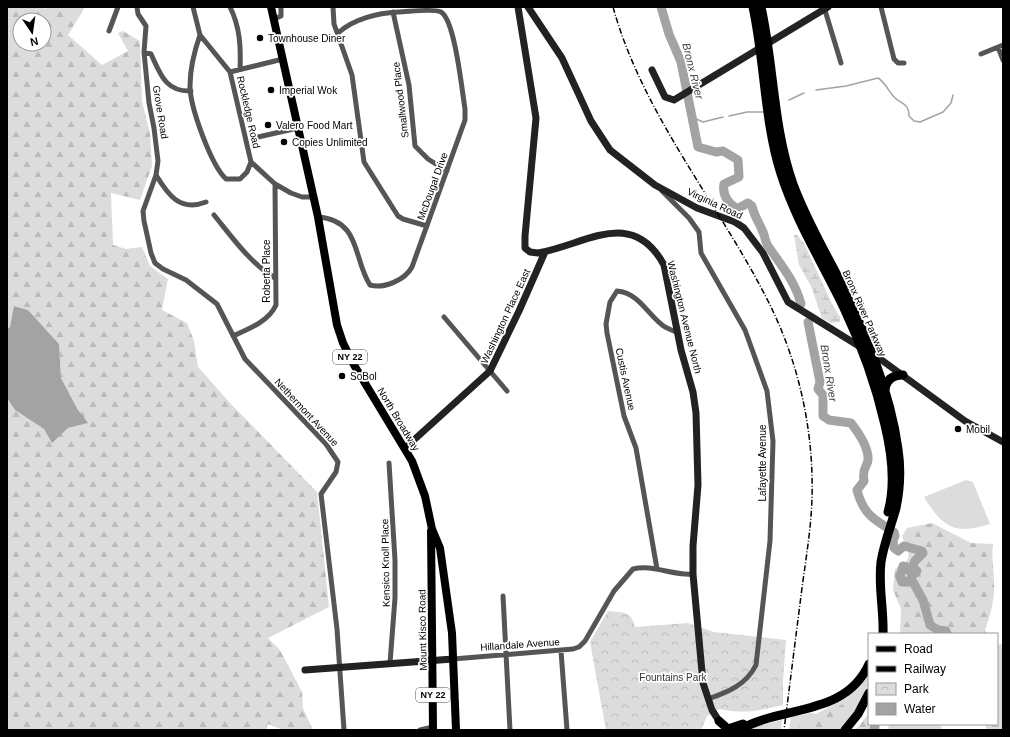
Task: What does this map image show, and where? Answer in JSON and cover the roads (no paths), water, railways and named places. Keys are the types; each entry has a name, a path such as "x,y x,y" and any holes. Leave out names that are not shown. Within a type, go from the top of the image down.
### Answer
{"highway":[{"name":"Bronx River Parkway","path":"753,7 764,45 780,134 792,181 804,210 855,313 871,352 885,393 894,431 900,466 898,493 884,535 875,572 877,633"},
{"name":"Bronx River Parkway","path":"761,7 772,138 784,181 797,214 844,309 861,348 879,402 890,450 892,489 889,519"},
{"path":"885,393 885,386 889,379 892,376 903,375"},
{"name":"Bronx River Parkway","path":"883,633 881,570 884,535"},
{"path":"719,721 730,729 829,702 844,694 858,681 868,666"},
{"path":"845,730 858,714 868,695"},
{"path":"739,730 768,719"},
{"path":"719,721 723,730"}],"main road":[{"name":"North Broadway","path":"271,7 318,218 332,307 339,333 354,365 405,448 421,484 432,529 440,548 448,595 453,659 456,730"},
{"name":"Mount Kisco Road","path":"432,529 430,549 433,728"}],"street":[{"path":"109,31 118,7"},
{"name":"Grove Road","path":"137,7 138,14 146,26 144,52 149,103 157,147 158,162 156,175"},
{"name":"Rockledge Road","path":"193,7 200,35 232,71 251,162"},
{"path":"230,7 238,27 241,52 240,69"},
{"path":"274,19 281,16 281,7"},
{"path":"333,7 334,24 352,75 364,162 398,216 403,219 427,226"},
{"name":"Washington Avenue North","path":"518,7 536,118 524,243 525,248 530,252 545,252 614,232 624,233 636,237 652,249 664,265 677,332 693,392 696,413 698,485 693,546 693,574 700,665 708,699 719,721"},
{"name":"Virginia Road","path":"528,7 562,58 591,121 601,138 619,158 655,184 697,208 735,222 744,228 763,253 786,300 807,316 861,348 871,352 965,421 1003,442"},
{"path":"881,7 894,59 898,64 904,63"},
{"path":"652,70 660,91 667,99 674,100 825,8 841,64"},
{"path":"338,33 354,23 374,16 393,12"},
{"name":"McDougal Drive","path":"318,218 332,220 348,232 356,247 369,283 372,286 387,284 407,275 412,267 465,120 465,109 451,29 446,17 441,12 393,12"},
{"name":"Smallwood Place","path":"393,12 409,85 415,146 428,159 447,171"},
{"path":"200,35 191,66 191,91 200,129 220,174 226,179 240,179 247,172 251,162 274,184 295,195 313,197"},
{"path":"981,54 1001,46 1003,60"},
{"name":"Grove Road","path":"144,52 151,54 160,74 170,86 181,91 191,91"},
{"path":"232,71 283,60"},
{"path":"258,137 298,128"},
{"path":"156,175 172,197 180,203 196,206 206,202"},
{"name":"Nethermont Avenue","path":"156,175 143,211 145,228 155,262 163,269 186,280 209,296 217,304 245,359 326,444 337,459 338,464 336,472 321,494 340,667 344,730"},
{"name":"Roberta Place","path":"233,336 261,322 273,312 276,300 274,184"},
{"name":"Lafayette Avenue","path":"655,184 689,218 699,232 701,253 728,297 745,330 755,354 767,391 772,426 770,542 756,665 749,676 741,684 708,699"},
{"path":"214,215 244,251 257,264 275,278"},
{"name":"Washington Place East","path":"405,448 490,371 545,252"},
{"name":"Custis Avenue","path":"656,569 636,448 622,408 607,333 607,315 614,293 617,291 624,292 633,296 665,327 677,332"},
{"path":"444,317 507,391"},
{"name":"Kensico Knoll Place","path":"389,463 395,575 395,598 390,663"},
{"name":"Hillandale Avenue","path":"305,670 561,651 579,647 585,641 614,590 633,569 656,569 686,575 693,574"},
{"path":"503,596 510,730"},
{"path":"561,651 567,730"},
{"path":"420,730 433,728"}],"water":[{"path":"14,306 28,310 59,344 61,378 78,410 88,423 68,428 52,443 44,429 15,410 7,398 7,329 10,327"}],"waterway":[{"name":"Bronx River","path":"661,7 669,34 681,62 698,147 716,152 723,151 738,160 739,177 724,184 725,195 728,201 737,209 748,203 752,206 767,244 795,288 801,304"},
{"path":"816,90 846,86 878,78 883,82 894,97 906,106 909,116 914,121 920,122 943,112 951,103 953,95"},
{"path":"789,100 804,93"},
{"path":"729,116 747,112 763,112"},
{"path":"692,117 703,122 723,117"},
{"name":"Bronx River","path":"808,322 820,382 818,389 823,395 823,416 829,420 851,423 867,450 868,460 864,470 864,481 857,490 862,505 870,516 894,532 894,548 898,551 904,546 922,551 923,553 915,561 912,567 917,571 913,575 906,567 903,566 900,577 902,582 913,582 923,600 930,625 938,630 946,631 947,633"},
{"name":"Bronx River","path":"874,730 875,725"}],"railway":[{"path":"613,7 626,47 643,85 662,121 727,228 768,301 788,348 802,397 810,448 812,499 808,544 784,730"}],"place":[{"name":"Townhouse Diner","path":"260,38"},
{"name":"Imperial Wok","path":"271,90"},
{"name":"Valero Food Mart","path":"268,125"},
{"name":"Copies Unlimited","path":"284,142"},
{"name":"SoBol","path":"342,376"},
{"name":"Mobil","path":"958,429"}],"park label":[{"name":"Fountains Park","path":"673,677"}]}
